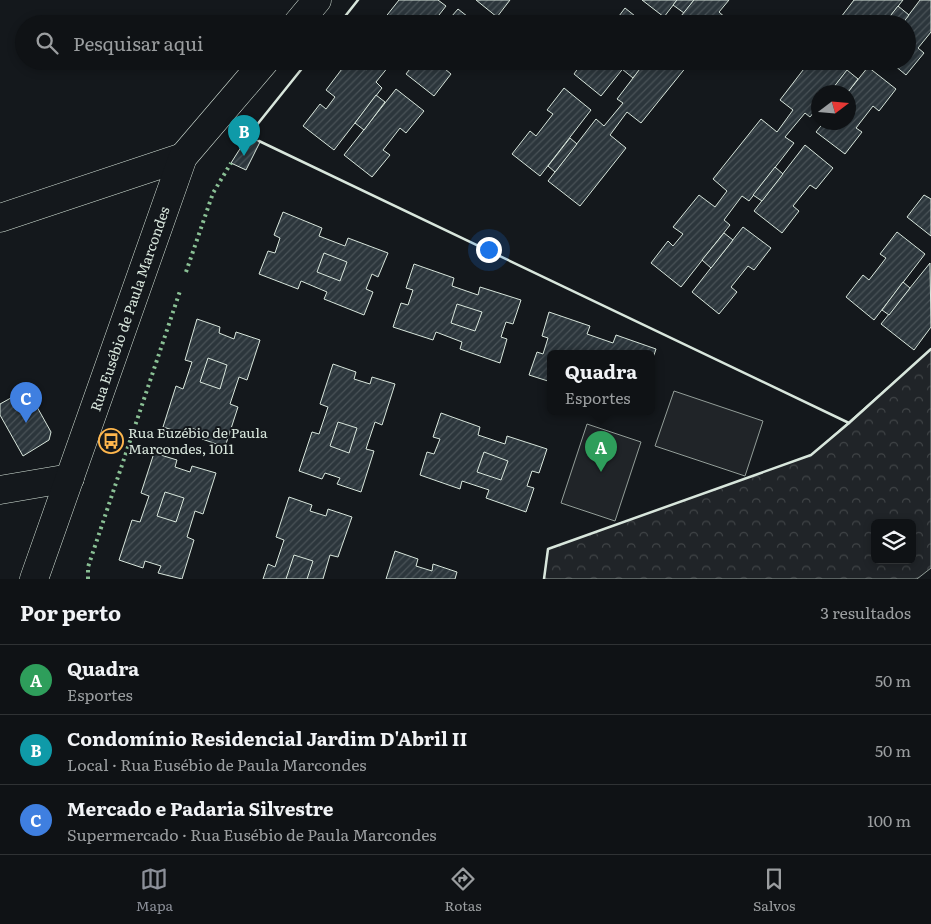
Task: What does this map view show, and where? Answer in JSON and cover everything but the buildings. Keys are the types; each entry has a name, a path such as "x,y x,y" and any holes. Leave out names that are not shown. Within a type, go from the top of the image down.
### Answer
{"street":[{"path":"304,15 317,0"},
{"name":"Rua Eusébio de Paula Marcondes","path":"34,579 183,157 257,70"},
{"path":"0,218 183,157"},
{"path":"0,490 70,478"}],"green space":[{"path":"931,349 931,568 917,579 544,579 548,549 811,455"},
{"path":"674,391 763,421 745,476 655,446"},
{"path":"587,424 641,442 615,521 561,503"}],"hedge":[{"path":"186,272 213,193 231,163"},
{"path":"88,579 88,567 180,291"}],"wall":[{"path":"346,15 358,0"},
{"path":"249,136 301,70"},
{"path":"259,141 849,423 811,455 548,549 544,579"},
{"path":"849,423 931,349"}],"place":[{"name":"Condomínio Residencial Jardim D'Abril II","path":"244,156"},
{"name":"Mercado e Padaria Silvestre","path":"26,423"},
{"name":"Rua Euzébio de Paula Marcondes, 1011","path":"111,441"},
{"name":"Quadra","path":"601,472"}]}
